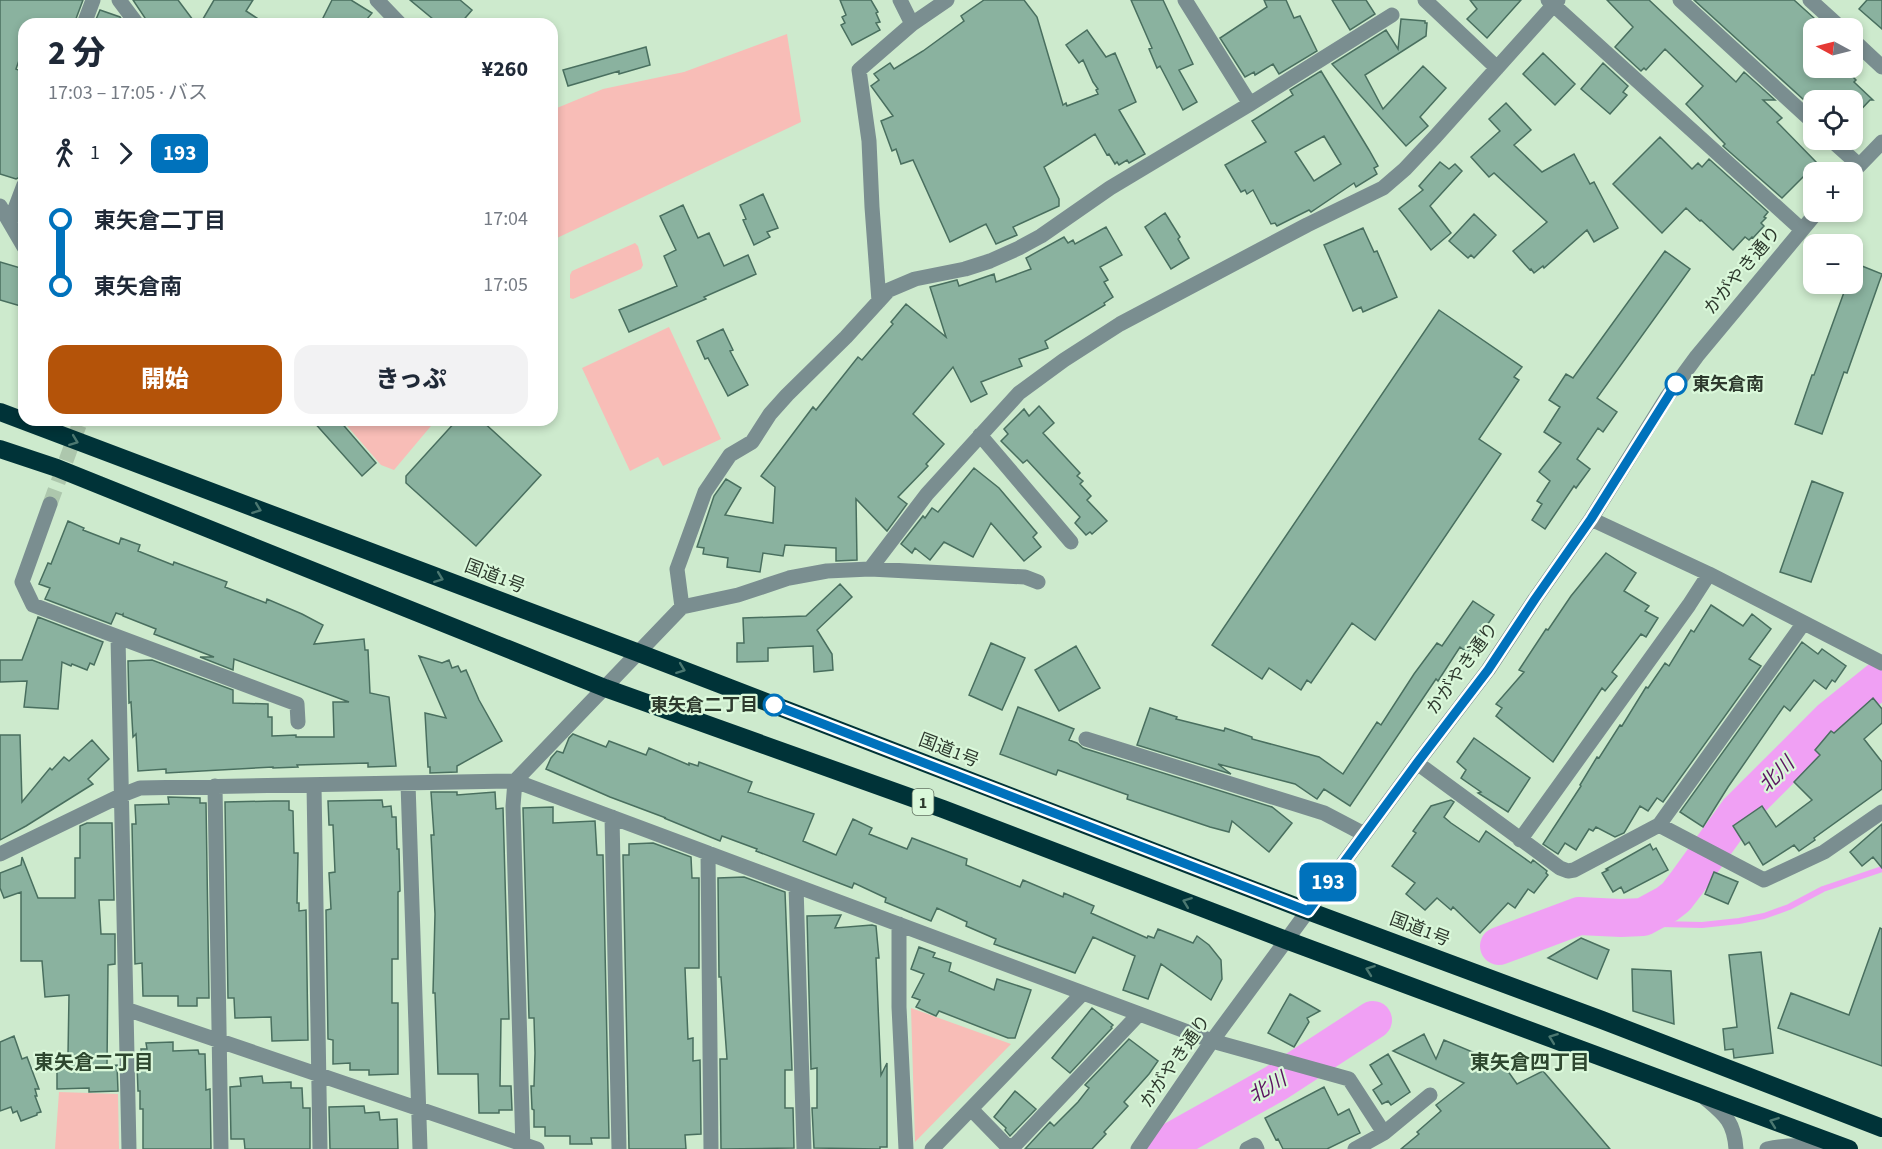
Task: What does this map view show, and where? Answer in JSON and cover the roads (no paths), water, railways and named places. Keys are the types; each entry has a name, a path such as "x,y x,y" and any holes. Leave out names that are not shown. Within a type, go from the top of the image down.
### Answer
{"highway":[{"name":"国道1号","path":"0,412 18,419"},
{"name":"国道1号","path":"37,426 639,653 1308,911 1602,1020 1882,1128"},
{"name":"1","path":"0,449 57,468 605,688 943,809 1286,940 1849,1149"}],"street":[{"path":"86,18 93,0"},
{"path":"119,0 132,18"},
{"path":"377,0 394,18"},
{"path":"900,0 912,24"},
{"path":"879,301 869,141 859,70 912,24 947,0"},
{"path":"1185,0 1250,104"},
{"path":"1425,0 1497,68"},
{"path":"1680,0 1803,113"},
{"path":"1810,0 1830,18"},
{"path":"870,569 927,494 1019,393 1064,360 1120,324 1306,225 1383,188 1405,169 1497,68 1553,2 1801,229"},
{"path":"682,608 677,569 705,492 730,455 752,442 770,414 787,394 846,337 889,290 915,279 990,261 1041,236 1110,188 1392,15"},
{"path":"1863,49 1882,67"},
{"path":"1863,162 1882,142"},
{"path":"1840,150 1850,162"},
{"path":"10,222 18,201"},
{"path":"0,206 18,236"},
{"name":"かがやき通り","path":"1138,1149 1212,1041 1488,670 1591,519 1667,397 1696,356 1808,222"},
{"path":"980,435 1071,542"},
{"path":"50,504 22,582 33,605 297,704 298,722"},
{"path":"1591,519 1709,574 1882,663"},
{"path":"126,1009 528,1147 513,806 515,781 682,608 738,595 789,578 827,571 870,569 1026,577 1038,582"},
{"path":"1520,840 1709,574"},
{"path":"1417,763 1560,868 1568,871 1574,870 1659,825 1803,624"},
{"path":"118,637 129,1149"},
{"path":"1086,739 1324,813 1364,834"},
{"path":"0,854 140,788 515,781 1212,1041 1349,1079 1384,1133"},
{"path":"408,783 420,1149"},
{"path":"314,785 320,1149"},
{"path":"215,786 220,1149"},
{"path":"1659,825 1764,880 1824,852 1882,812"},
{"path":"612,817 619,1149"},
{"path":"708,853 711,1149"},
{"path":"796,886 804,1149"},
{"path":"899,924 899,1007 906,1149"},
{"path":"932,1149 1083,993"},
{"path":"971,1109 1007,1146 1015,1145 1139,1014"},
{"path":"1699,1093 1731,1122 1736,1149"},
{"path":"1355,1149 1384,1133 1430,1095"},
{"path":"1247,1149 1255,1145 1257,1149"},
{"path":"1767,1149 1778,1146 1810,1146 1844,1149"}],"waterway":[{"name":"北川","path":"1499,946 1579,916 1643,917 1667,904 1676,897 1738,812 1831,719 1882,678"},
{"path":"1643,917 1661,924 1702,925 1764,916 1789,907 1823,889 1882,869"},
{"name":"北川","path":"1158,1149 1276,1083 1373,1020"}],"tunnel":[{"path":"50,504 79,426"}],"place":[{"name":"東矢倉南","path":"1676,384"},
{"name":"東矢倉二丁目","path":"774,705"}],"district":[{"name":"東矢倉二丁目","path":"94,1062"},
{"name":"東矢倉四丁目","path":"1530,1062"}]}
